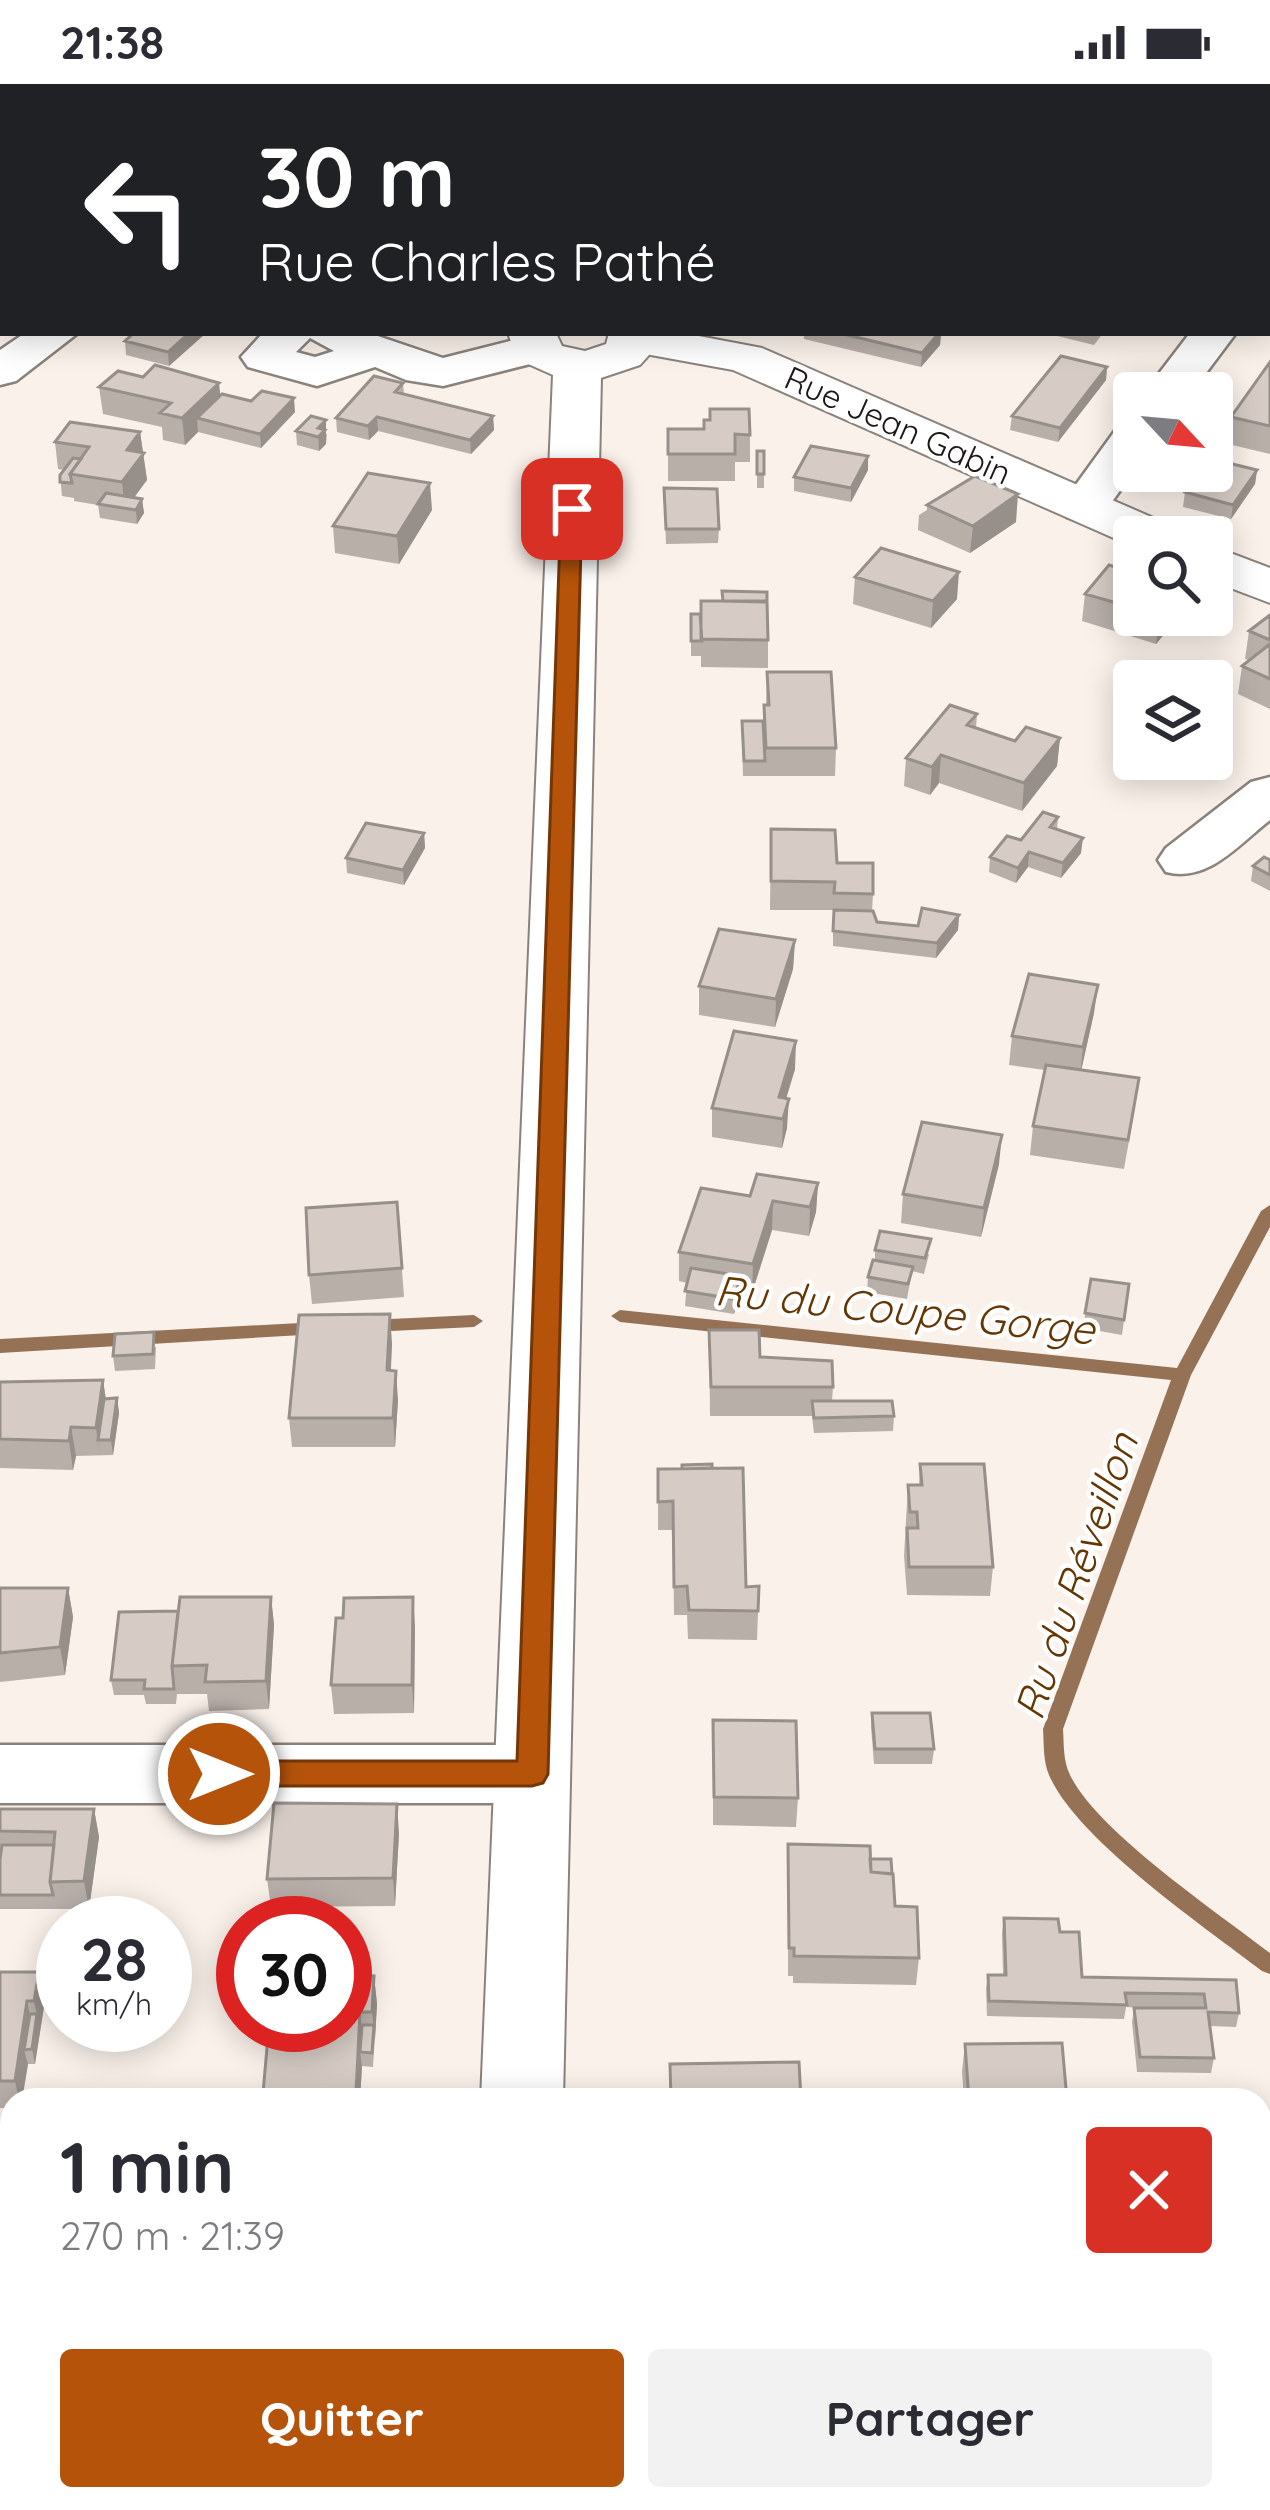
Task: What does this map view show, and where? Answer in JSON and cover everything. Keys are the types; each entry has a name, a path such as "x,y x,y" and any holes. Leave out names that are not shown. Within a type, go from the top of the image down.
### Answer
{"main road":[{"path":"522,2088 532,1774 548,349 612,361 625,354 634,336"},
{"name":"Rue Jean Gabin","path":"634,336 745,358 1113,519"},
{"path":"1233,571 1270,587"}],"street":[{"path":"0,370 51,336"},
{"path":"287,336 265,357 317,372 375,352"},
{"path":"336,336 443,373 548,349"},
{"path":"1183,372 1211,336"},
{"path":"1084,507 1113,467"},
{"path":"1185,860 1270,793"},
{"path":"0,1774 532,1774"}],"building":[{"path":"131,336 186,336 168,352 125,341"},
{"path":"851,336 936,336 922,353"},
{"path":"1061,356 1107,367 1060,428 1012,416"},
{"path":"1270,362 1270,426 1233,414"},
{"path":"155,365 219,383 182,418 160,413 171,403 99,387 118,371 143,377"},
{"path":"374,376 403,383 395,392 493,416 470,440 377,417 368,426 336,418"},
{"path":"262,391 294,398 260,434 197,418 222,394 251,401"},
{"path":"710,409 749,409 750,435 735,434 735,454 668,454 668,429 704,429"},
{"path":"311,416 326,420 318,428 325,430 318,437 296,431"},
{"path":"70,422 140,432 127,450 144,453 122,482 70,474 89,447 55,442"},
{"path":"811,446 868,456 851,488 794,477"},
{"path":"757,451 764,451 764,474 757,474"},
{"path":"73,458 81,459 70,474 72,483 60,482 60,475"},
{"path":"1233,464 1257,470 1233,505 1185,492 1233,492"},
{"path":"368,473 430,483 397,536 333,526"},
{"path":"975,476 1018,494 973,526 927,505"},
{"path":"664,488 717,489 719,529 666,529"},
{"path":"106,493 142,499 136,510 98,504"},
{"path":"881,548 959,572 933,601 855,577"},
{"path":"1109,565 1113,566 1113,602 1085,594"},
{"path":"722,591 767,592 767,602 723,601"},
{"path":"701,601 767,601 768,640 701,639"},
{"path":"691,614 700,614 702,641 691,641"},
{"path":"1270,615 1270,640 1249,631"},
{"path":"1270,644 1270,679 1242,666"},
{"path":"767,672 831,672 836,748 766,748"},
{"path":"950,705 977,714 967,725 1015,741 1026,727 1060,738 1024,783 941,755 932,767 906,758"},
{"path":"742,721 763,721 765,761 744,761"},
{"path":"1043,812 1058,817 1050,827 1083,838 1063,863 1029,852 1018,868 990,857 1007,836 1021,840"},
{"path":"366,823 424,833 403,870 346,858"},
{"path":"771,829 835,830 837,863 873,863 873,894 834,893 835,882 771,881"},
{"path":"1264,857 1270,860 1270,875 1253,866"},
{"path":"922,908 959,915 937,943 833,931 834,910 873,911 877,922 918,926"},
{"path":"719,929 795,940 776,999 699,986"},
{"path":"1029,974 1098,985 1083,1047 1012,1036"},
{"path":"734,1031 796,1041 779,1097 789,1099 783,1119 712,1108"},
{"path":"1046,1065 1139,1078 1128,1140 1033,1126"},
{"path":"922,1122 1002,1135 984,1208 903,1194"},
{"path":"757,1174 818,1183 810,1207 773,1201 753,1264 679,1252 701,1188 750,1196"},
{"path":"397,1202 402,1268 309,1275 306,1208"},
{"path":"880,1231 931,1239 925,1258 875,1250"},
{"path":"873,1260 913,1267 908,1284 868,1277"},
{"path":"691,1268 741,1276 734,1299 685,1291"},
{"path":"1091,1279 1129,1284 1124,1320 1085,1313"},
{"path":"390,1314 387,1370 396,1371 393,1418 289,1418 299,1315"},
{"path":"709,1330 759,1330 760,1357 832,1361 833,1387 711,1387"},
{"path":"154,1332 153,1354 113,1356 115,1334"},
{"path":"103,1380 96,1428 71,1427 69,1441 0,1439 0,1382"},
{"path":"117,1398 111,1440 98,1440 104,1399"},
{"path":"812,1401 892,1401 894,1416 814,1418"},
{"path":"712,1464 712,1468 682,1469 682,1465"},
{"path":"920,1464 984,1464 993,1567 909,1567 907,1528 918,1528 917,1512 910,1512 908,1485 922,1485"},
{"path":"743,1468 746,1587 759,1586 758,1611 689,1610 687,1586 674,1587 673,1501 658,1502 658,1469"},
{"path":"0,1588 68,1588 60,1647 0,1653"},
{"path":"180,1597 271,1597 266,1681 205,1682 207,1665 172,1666"},
{"path":"413,1597 412,1685 331,1685 336,1618 343,1618 344,1598"},
{"path":"178,1611 174,1689 144,1689 145,1680 111,1680 119,1612"},
{"path":"872,1713 930,1713 934,1749 875,1749"},
{"path":"713,1720 796,1721 798,1798 714,1797"},
{"path":"274,1803 397,1804 393,1878 267,1879"},
{"path":"0,1809 94,1809 84,1881 50,1882 55,1832 0,1831"},
{"path":"788,1844 870,1846 871,1872 893,1874 895,1906 917,1907 919,1958 794,1956 794,1948 789,1948"},
{"path":"2,1845 54,1845 53,1895 0,1895"},
{"path":"870,1859 891,1859 892,1874 871,1872"},
{"path":"1004,1918 1058,1919 1060,1932 1079,1932 1082,1977 1236,1980 1239,2013 1208,2012 1214,2058 1140,2057 1134,2008 1206,2008 1204,1994 1125,1993 1127,2005 989,2001 988,1975 1006,1975"},
{"path":"0,1972 36,1972 15,2081 0,2081"},
{"path":"30,2014 36,2014 32,2049 24,2050"},
{"path":"1062,2043 1066,2088 968,2088 965,2044"},
{"path":"267,2052 358,2052 356,2088 263,2088"},
{"path":"799,2062 800,2088 671,2088 670,2064"}],"waterway":[{"name":"Ru du Réveillon","path":"1182,1375 1270,1211"},
{"name":"Ru du Coupe Gorge","path":"620,1316 1182,1375"},
{"name":"Ru du Coupe Gorge","path":"370,1326 474,1321"},
{"name":"Ru du Coupe Gorge","path":"0,1346 319,1328"},
{"name":"Ru du Réveillon","path":"1182,1375 1053,1729 1055,1759 1073,1797 1123,1848 1270,1965"}],"route":[{"path":"219,1774 532,1774 572,509"}]}
